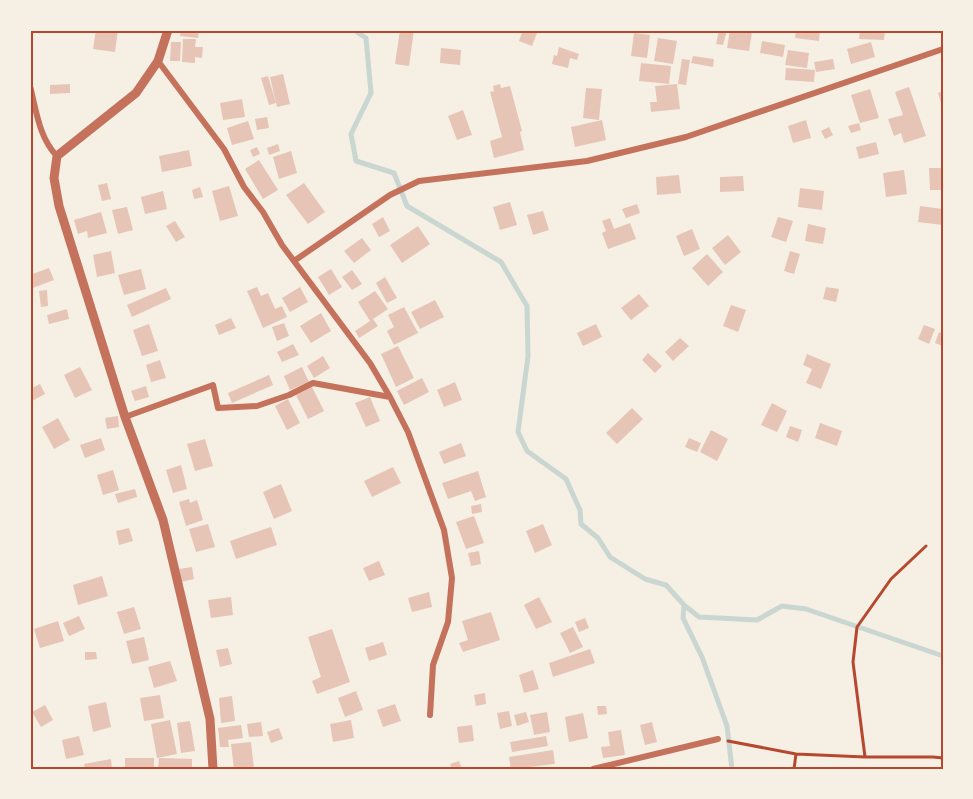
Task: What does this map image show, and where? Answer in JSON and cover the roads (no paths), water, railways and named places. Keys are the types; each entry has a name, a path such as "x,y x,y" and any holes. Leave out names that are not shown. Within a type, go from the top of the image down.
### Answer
{"street":[{"path":"168,30 158,61 136,93 57,156 54,178 59,206 125,417 163,520 210,719 213,769"},
{"path":"294,261 390,195 419,181 587,161 686,137 943,49"},
{"path":"158,61 224,149 244,187 294,261 370,363 390,397 421,466 444,530 452,578 447,622 433,665 430,715"},
{"path":"30,86 42,131 57,156"},
{"path":"125,417 213,385 218,408 257,406 289,395 313,383 390,397"},
{"path":"593,769 718,739"}],"waterway":[{"path":"354,30 366,38 371,93 351,134 356,161 394,173 407,206 501,262 527,306 528,356 518,432 527,451 566,479 580,510 581,524 598,538 610,557 645,579 666,585 684,605 699,617 757,620 782,606 806,609 943,656"},
{"path":"684,605 683,618 702,657 727,726 732,769"}]}
